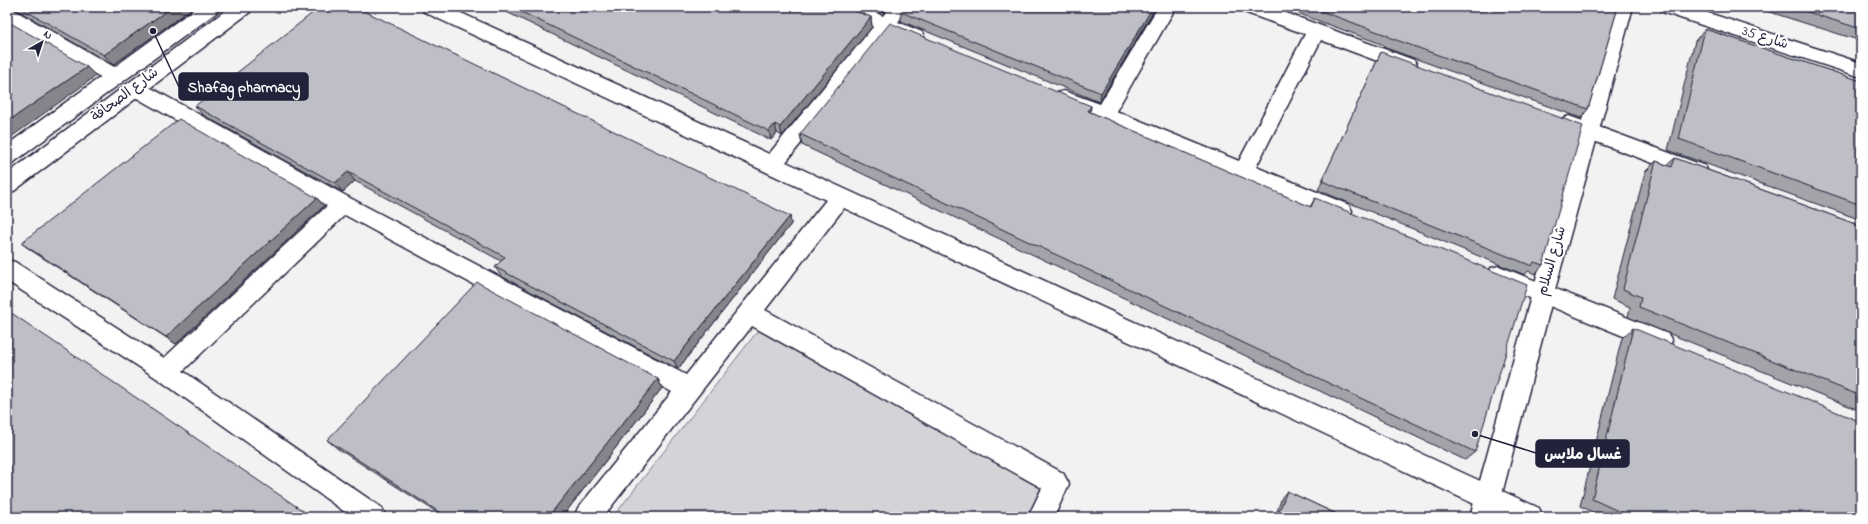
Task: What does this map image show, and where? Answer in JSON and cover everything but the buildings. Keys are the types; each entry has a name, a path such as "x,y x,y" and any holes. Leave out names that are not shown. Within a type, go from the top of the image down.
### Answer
{"street":[{"name":"شارع الصحافة","path":"7,156 210,7"},
{"name":"شارع الصحافة","path":"7,184 243,7"},
{"path":"432,7 840,198 1486,507 1530,517"},
{"path":"844,7 937,46"},
{"path":"771,166 900,7"},
{"path":"1104,115 1167,7"},
{"path":"1250,7 1427,72"},
{"name":"شارع السلام","path":"1486,507 1543,293 1590,132 1624,7"},
{"name":"شارع 35","path":"1669,7 1861,70"},
{"path":"7,15 116,77"},
{"path":"1244,172 1316,31"},
{"path":"135,88 344,204 690,389"},
{"path":"1046,91 1360,219"},
{"path":"1553,118 1714,178"},
{"path":"587,517 690,389 748,312 840,198"},
{"path":"166,372 344,204"},
{"path":"7,269 166,372 373,517"},
{"path":"1484,269 1680,350"},
{"path":"748,312 1054,481 1056,487 1041,517"}],"shaded area":[{"path":"760,328 1053,482 1034,517 613,517"}],"place":[{"name":"Shafag pharmacy","path":"153,31"},
{"name":"غسال ملابس","path":"1475,434"}]}
